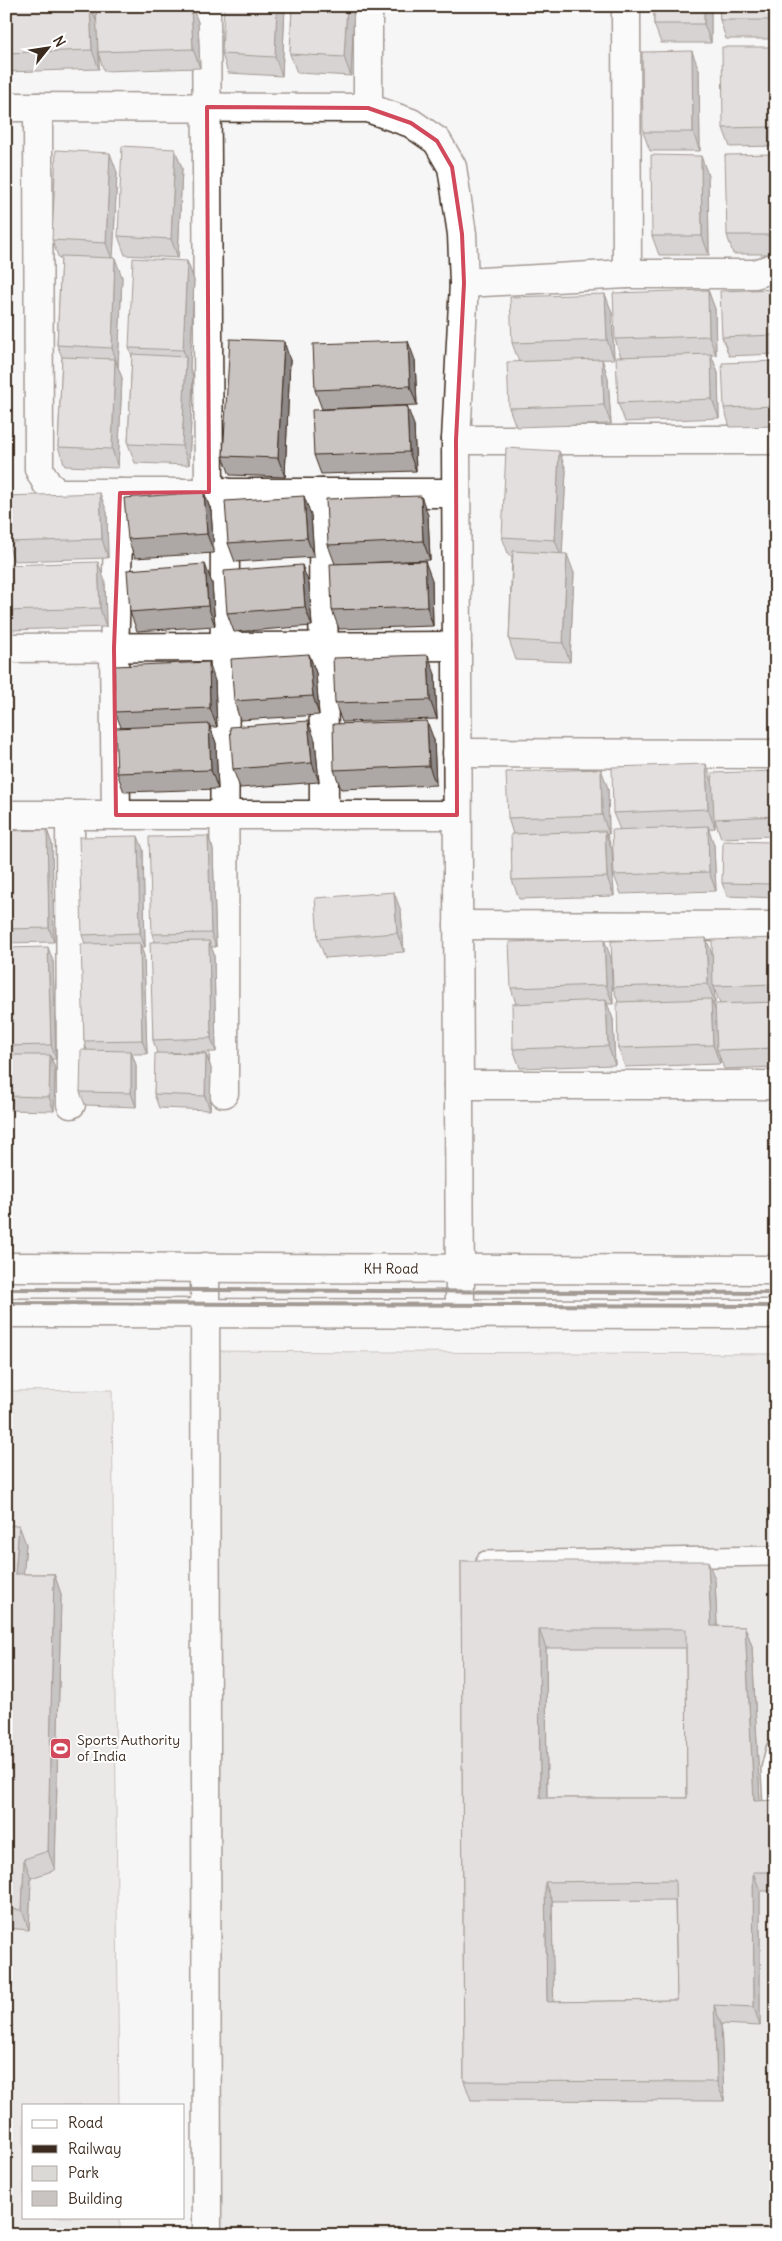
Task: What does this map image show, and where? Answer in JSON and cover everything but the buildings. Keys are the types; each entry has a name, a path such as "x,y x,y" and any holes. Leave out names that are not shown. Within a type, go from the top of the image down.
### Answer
{"street":[{"path":"206,6 217,492 225,648 223,816 224,1093"},
{"path":"368,6 368,108"},
{"path":"626,6 627,274"},
{"path":"6,107 368,108 411,122 437,141 452,167 462,234 464,283 456,440 460,1312"},
{"path":"38,107 39,469 47,484 58,493 456,493"},
{"path":"464,283 627,274 755,274 776,267"},
{"path":"456,440 776,440"},
{"path":"116,815 114,648 120,492"},
{"path":"323,492 324,816"},
{"path":"6,648 457,646"},
{"path":"457,753 776,754"},
{"path":"6,815 457,816"},
{"path":"70,816 71,1104"},
{"path":"458,925 776,926"},
{"path":"459,1085 776,1085"},
{"name":"KH Road","path":"6,1267 776,1270"},
{"path":"205,1267 207,2235"},
{"path":"6,1314 460,1312 776,1314"}],"lane":[{"path":"486,1561 776,1556"},
{"path":"774,1820 772,1769 776,1749"}],"highlighted area":[{"path":"207,107 368,108 411,123 437,141 452,167 462,234 464,283 456,440 457,815 116,815 114,648 120,493 209,492"}],"green space":[{"path":"197,1351 776,1354 776,2235 197,2235"},
{"name":"Sports Authority of India","path":"112,1390 119,2104 22,2104 22,2218 120,2218 120,2235 6,2235 6,1391"}],"railway":[{"path":"6,1289 776,1293"},
{"path":"6,1303 776,1306"}],"place":[{"name":"Sports Authority of India","path":"61,1748"}]}
